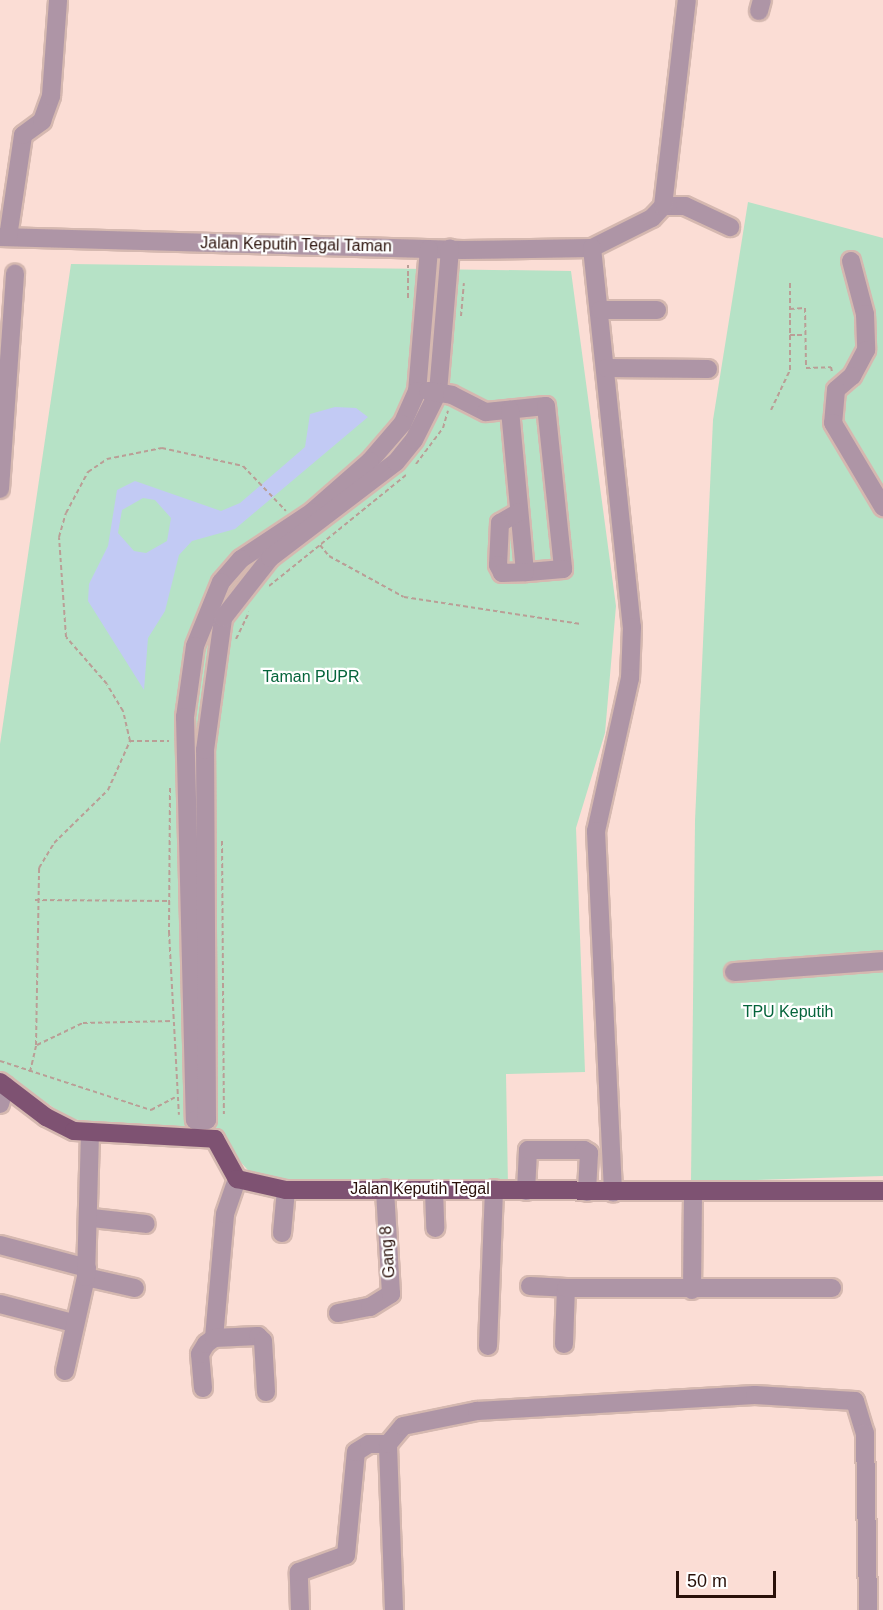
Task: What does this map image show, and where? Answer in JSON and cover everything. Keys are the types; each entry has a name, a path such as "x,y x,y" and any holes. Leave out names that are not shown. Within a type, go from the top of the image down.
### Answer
{"main road":[{"path":"2,1084 46,1117 90,1134 215,1139 237,1179"},
{"name":"Jalan Keputih Tegal","path":"237,1179 286,1190 494,1189 613,1193 883,1191"}],"street":[{"path":"4,237 23,135 42,122 51,96 58,0"},
{"path":"613,1193 596,831 630,678 632,627 592,248 652,218 663,206 687,0"},
{"path":"663,206 685,206 730,226"},
{"name":"Jalan Keputih Tegal Taman","path":"4,237 429,249 592,248"},
{"path":"201,1120 199,1005 205,750 223,618 241,588 309,514 370,461 402,424 417,391 429,249"},
{"path":"199,1005 178,752 195,646 221,582 255,547 396,462 445,394 450,249"},
{"path":"851,261 864,305 866,350 852,376 836,390 833,423 883,507"},
{"path":"0,489 15,274"},
{"path":"600,310 657,309"},
{"path":"606,368 708,369"},
{"path":"417,391 445,394 486,412 546,406 562,569 502,573 498,565 500,523 519,512"},
{"path":"510,410 525,573"},
{"path":"178,752 205,750"},
{"path":"734,972 883,961"},
{"path":"0,1104 2,1084"},
{"path":"65,1371 73,1323 87,1267 92,1218 90,1134"},
{"path":"526,1191 528,1150 584,1149 589,1153 587,1192"},
{"path":"203,1388 201,1354 214,1338 225,1214 237,1179"},
{"name":"Gang 8","path":"338,1313 370,1307 391,1294 385,1189"},
{"path":"488,1346 494,1189"},
{"path":"282,1233 286,1190"},
{"path":"434,1190 435,1228"},
{"path":"692,1290 693,1193"},
{"path":"92,1218 146,1224"},
{"path":"0,1245 87,1267 135,1288"},
{"path":"530,1286 692,1290 832,1288"},
{"path":"564,1344 566,1288"},
{"path":"0,1305 73,1323"},
{"path":"214,1338 261,1338 266,1392"},
{"path":"393,1610 388,1444 406,1424 477,1411 755,1395 855,1401 874,1433 868,1610"},
{"path":"300,1610 299,1572 346,1555 356,1452 369,1444 388,1444"}],"path":[{"path":"408,247 408,304"},
{"path":"771,410 790,370 790,281"},
{"path":"790,309 804,308 806,368 831,367 836,390"},
{"path":"790,335 805,335"},
{"path":"266,588 394,488 427,452 443,428 445,394"},
{"path":"30,1072 36,1045 35,900 39,868 54,843 108,790 130,741 123,711 107,684 66,637 59,537 66,513 88,472 107,459 135,450 162,448 222,457 243,466 273,497"},
{"path":"278,518 309,514"},
{"path":"320,545 365,579 405,597 581,624"},
{"path":"233,651 255,603"},
{"path":"171,730 170,741 178,752"},
{"path":"130,741 170,741"},
{"path":"170,775 169,901 175,1096 180,1116 201,1120 224,1113 226,1102 222,839"},
{"path":"35,900 191,900"},
{"path":"36,1045 83,1023 173,1021"},
{"path":"0,1061 151,1110 175,1096"}],"green space":[{"name":"TPU Keputih","path":"748,202 883,238 883,1176 691,1182 695,821 713,420"},
{"name":"Taman PUPR","path":"71,264 571,271 616,606 605,733 576,828 585,1072 506,1074 508,1186 257,1180 216,1135 70,1119 0,1071 0,744"}],"water":[{"path":"335,407 356,408 368,417 235,529 192,541 179,555 165,611 148,638 144,690 88,601 89,584 108,546 117,490 135,481 221,511 240,503 305,447 310,414","holes":["143,498 155,500 171,518 167,541 146,553 134,551 118,533 122,510"]}]}
